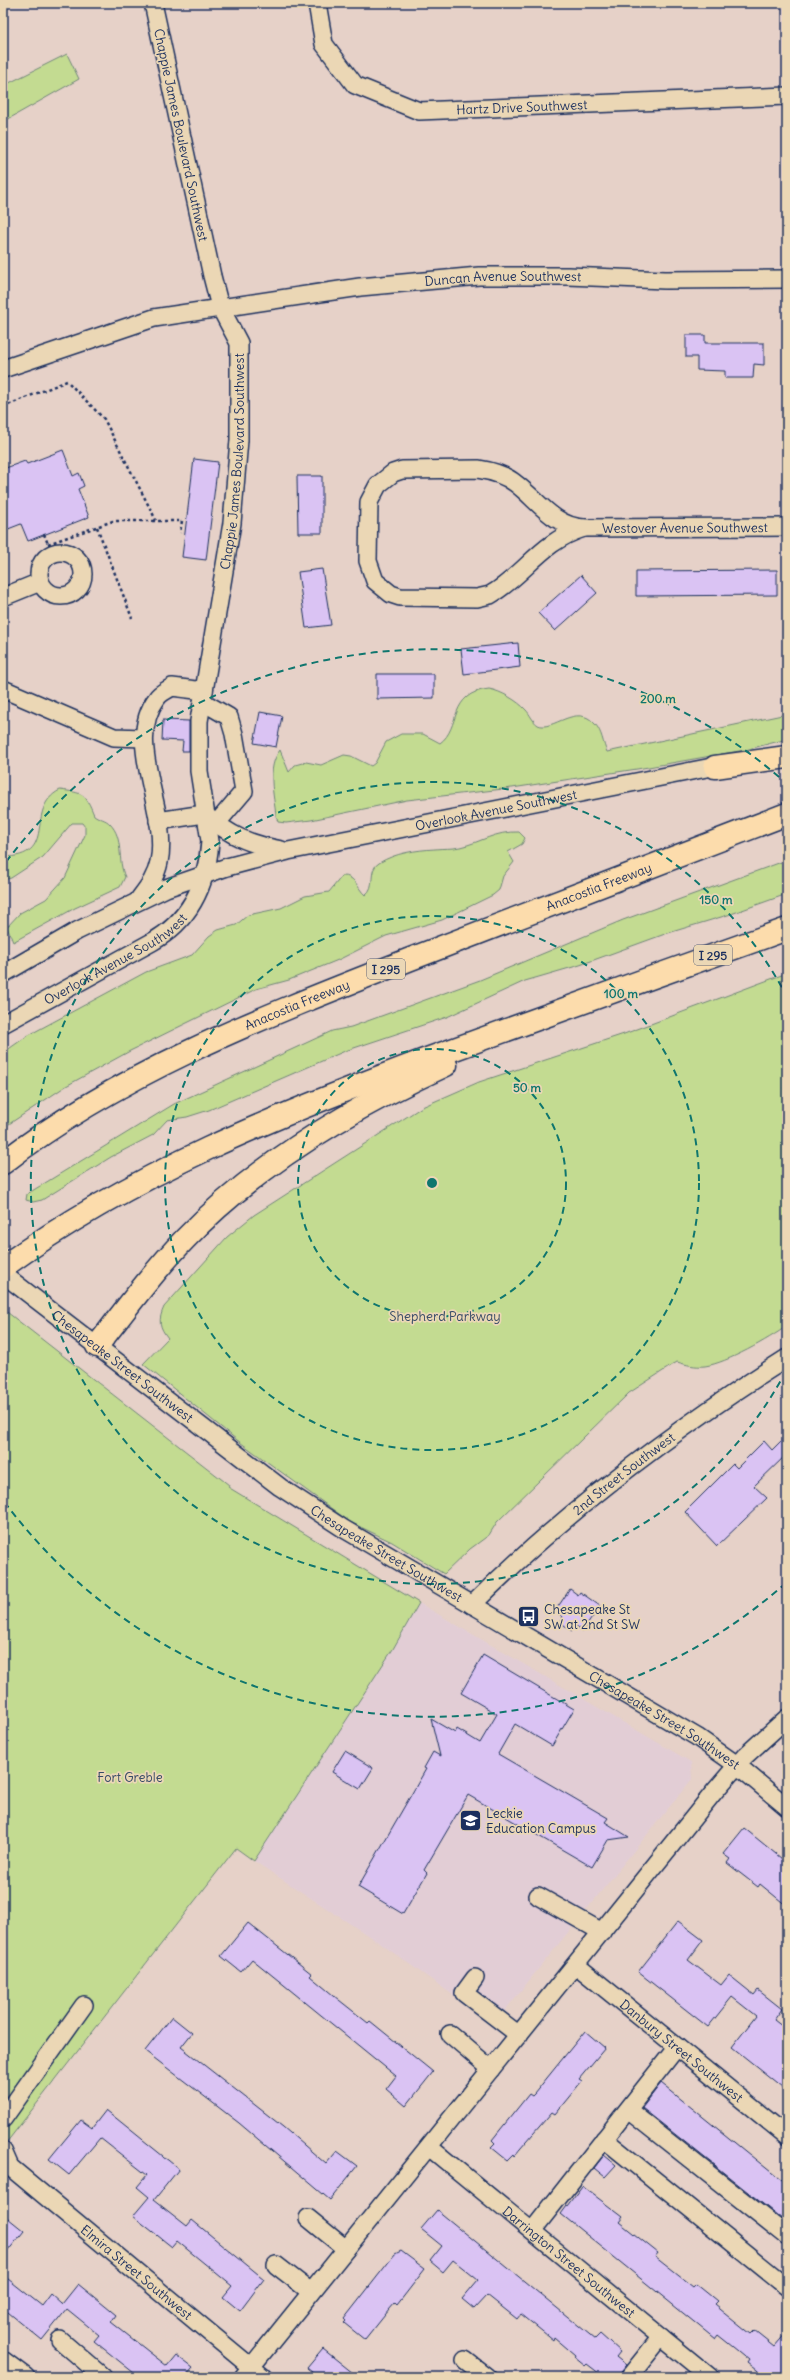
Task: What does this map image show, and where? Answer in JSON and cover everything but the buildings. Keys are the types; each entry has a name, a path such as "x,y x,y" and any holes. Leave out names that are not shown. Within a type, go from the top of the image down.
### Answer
{"highway":[{"path":"715,767 787,756"},
{"name":"Anacostia Freeway","path":"3,1163 42,1135 119,1088 166,1062 236,1030 383,970 787,814"},
{"name":"I 295","path":"3,1267 34,1245 127,1187 256,1125 393,1072 787,929"},
{"path":"97,1346 138,1293 186,1238 227,1199 283,1156 338,1121 433,1071 638,982"}],"street":[{"name":"Chappie James Boulevard Southwest","path":"153,3 220,307 240,343 239,440 232,523 199,721 198,752 210,819 210,841 205,874"},
{"name":"Hartz Drive Southwest","path":"317,3 324,44 355,85 419,111 787,96"},
{"name":"Duncan Avenue Southwest","path":"3,369 154,318 360,287 461,276 547,276 703,280 787,279"},
{"name":"Westover Avenue Southwest","path":"584,528 560,537 495,592 477,598 400,598 390,594 375,580 368,562 369,502 378,485 393,473 402,470 478,469 493,472 515,483 562,523 584,528 787,527"},
{"path":"52,549 69,554 79,562 83,573 79,587 74,592 64,596 56,596 45,590 40,582 39,575 42,562 52,549"},
{"path":"3,597 40,582"},
{"path":"136,902 152,881 159,863 161,843 144,738 148,717 157,697 172,687 204,696 229,717 234,734 244,791 210,819"},
{"path":"3,689 114,737 144,738"},
{"name":"Overlook Avenue Southwest","path":"3,974 77,931 166,888 205,874 288,851 715,767 787,749"},
{"path":"158,821 210,819 247,843 288,851"},
{"name":"Overlook Avenue Southwest","path":"3,1024 161,937 191,908 205,874"},
{"name":"Chesapeake Street Southwest","path":"3,1274 280,1487 344,1529 697,1737 737,1765 787,1807"},
{"name":"2nd Street Southwest","path":"472,1605 507,1571 594,1497 682,1430 787,1358"},
{"path":"252,2374 311,2292 737,1765 787,1718"},
{"path":"538,1896 602,1932"},
{"name":"Danbury Street Southwest","path":"576,1965 787,2136"},
{"path":"475,1978 464,1993 519,2034"},
{"path":"3,2119 84,2005"},
{"path":"450,2034 491,2069"},
{"path":"532,2231 678,2047"},
{"path":"628,2110 787,2236"},
{"path":"604,2139 787,2287"},
{"name":"Darrington Street Southwest","path":"429,2147 710,2377"},
{"name":"Elmira Street Southwest","path":"3,2152 10,2167 252,2374"},
{"path":"308,2218 346,2249"},
{"path":"276,2265 311,2292"},
{"path":"629,2377 661,2337"},
{"path":"60,2340 103,2377"},
{"path":"3,2360 26,2377"},
{"path":"465,2360 487,2377"}],"path":[{"path":"3,407 67,381 104,420 156,520"},
{"path":"44,534 52,549 97,527 113,521 182,521 180,533"},
{"path":"97,527 132,618"}],"shaded area":[{"name":"Leckie Education Campus","path":"419,1603 691,1762 692,1779 494,2024 381,1944 254,1861 393,1649"}],"green space":[{"path":"67,54 79,79 3,122 3,86"},
{"path":"489,689 504,694 519,703 538,725 550,725 573,716 588,718 599,730 607,752 787,714 787,739 745,750 637,769 512,788 407,800 311,820 286,823 278,822 276,816 272,773 273,765 280,750 289,772 295,765 306,762 321,765 344,755 351,756 371,766 375,763 386,742 401,734 423,734 440,743 451,729 461,704 467,697 476,692"},
{"path":"60,790 83,795 94,815 108,822 114,830 119,842 121,864 125,877 120,887 75,908 13,942 7,927 20,913 46,899 65,878 85,835 85,827 82,823 72,823 43,857 11,878 3,880 3,857 20,855 31,849 36,841 44,808 49,798"},
{"path":"519,832 525,838 522,844 508,852 514,862 503,876 499,890 493,895 442,920 386,936 338,960 289,980 256,989 130,1051 66,1086 3,1128 3,1053 27,1036 146,972 192,955 209,936 218,930 236,925 248,915 281,908 305,896 329,892 342,876 346,876 353,880 365,895 371,888 372,874 375,866 392,857 420,850 457,848 503,833"},
{"path":"787,860 787,894 731,914 665,934 580,965 525,981 447,1017 345,1051 209,1110 187,1117 167,1120 153,1135 111,1157 42,1200 33,1202 26,1200 27,1194 174,1104 332,1031 351,1027 480,980 623,920"},
{"name":"Shepherd Parkway","path":"787,973 787,1326 748,1350 714,1364 698,1366 677,1362 629,1393 497,1522 489,1535 470,1549 444,1574 392,1542 350,1522 237,1440 143,1364 168,1338 160,1323 164,1307 227,1237 254,1215 422,1107 479,1082 624,1034"},
{"name":"Fort Greble","path":"3,1309 229,1485 228,1487 419,1603 393,1649 254,1861 236,1848 3,2147"}],"place":[{"name":"Chesapeake St SW at 2nd St SW","path":"529,1616"},
{"name":"Leckie Education Campus","path":"470,1820"}]}
